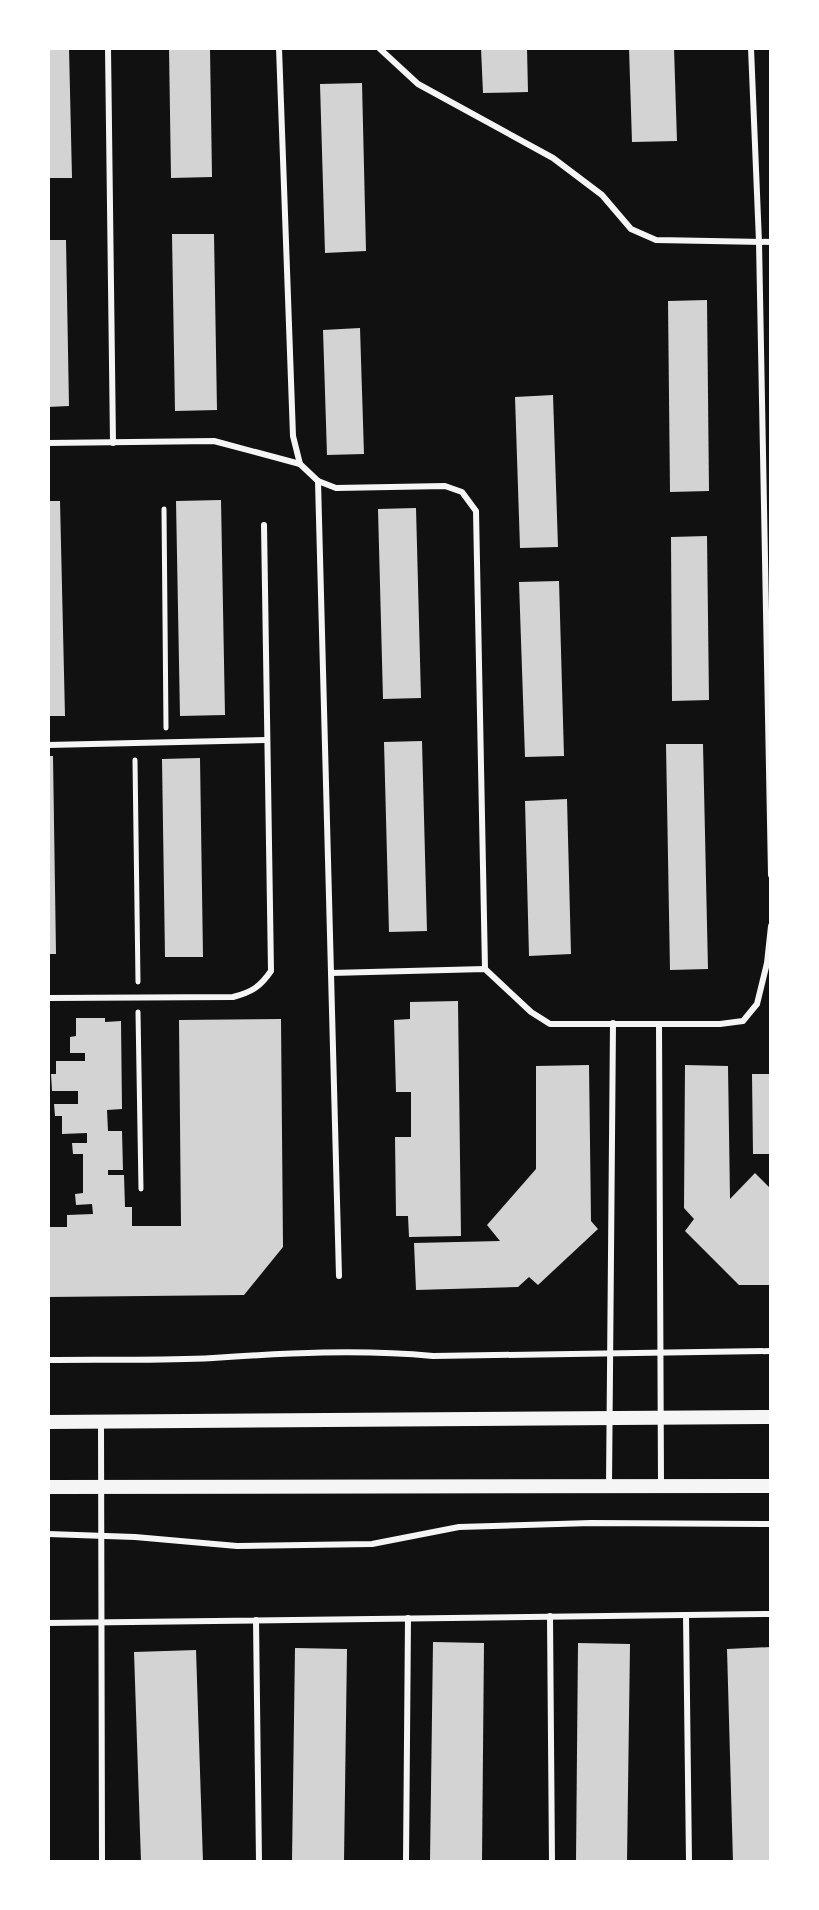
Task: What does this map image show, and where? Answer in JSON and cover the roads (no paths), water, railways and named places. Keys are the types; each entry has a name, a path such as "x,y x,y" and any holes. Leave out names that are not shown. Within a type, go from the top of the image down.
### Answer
{"street":[{"path":"48,1422 771,1417"},
{"path":"48,1487 771,1486"}],"lane":[{"path":"108,48 113,443"},
{"path":"279,48 293,436 300,464"},
{"path":"379,48 418,84 553,158 602,195 631,229 656,240 771,242"},
{"path":"751,48 759,242 771,875"},
{"path":"48,443 214,441 300,464 318,481 336,488 445,486 462,492 476,511 485,969"},
{"path":"318,481 339,1276"},
{"path":"48,998 233,997 250,993 261,986 271,971 264,525"},
{"path":"48,745 267,740"},
{"path":"331,973 485,969 531,1012 550,1024 720,1024 743,1021 757,1004 771,926"},
{"path":"609,1486 613,1023"},
{"path":"659,1024 661,1486"},
{"path":"48,1360 212,1358 260,1353 379,1351 433,1356 771,1351"},
{"path":"101,1422 102,1862"},
{"path":"48,1534 252,1546 372,1544 459,1527 591,1523 771,1524"},
{"path":"48,1623 771,1614"},
{"path":"686,1615 689,1862"},
{"path":"550,1616 552,1862"},
{"path":"406,1862 408,1618"},
{"path":"256,1620 259,1862"}]}
